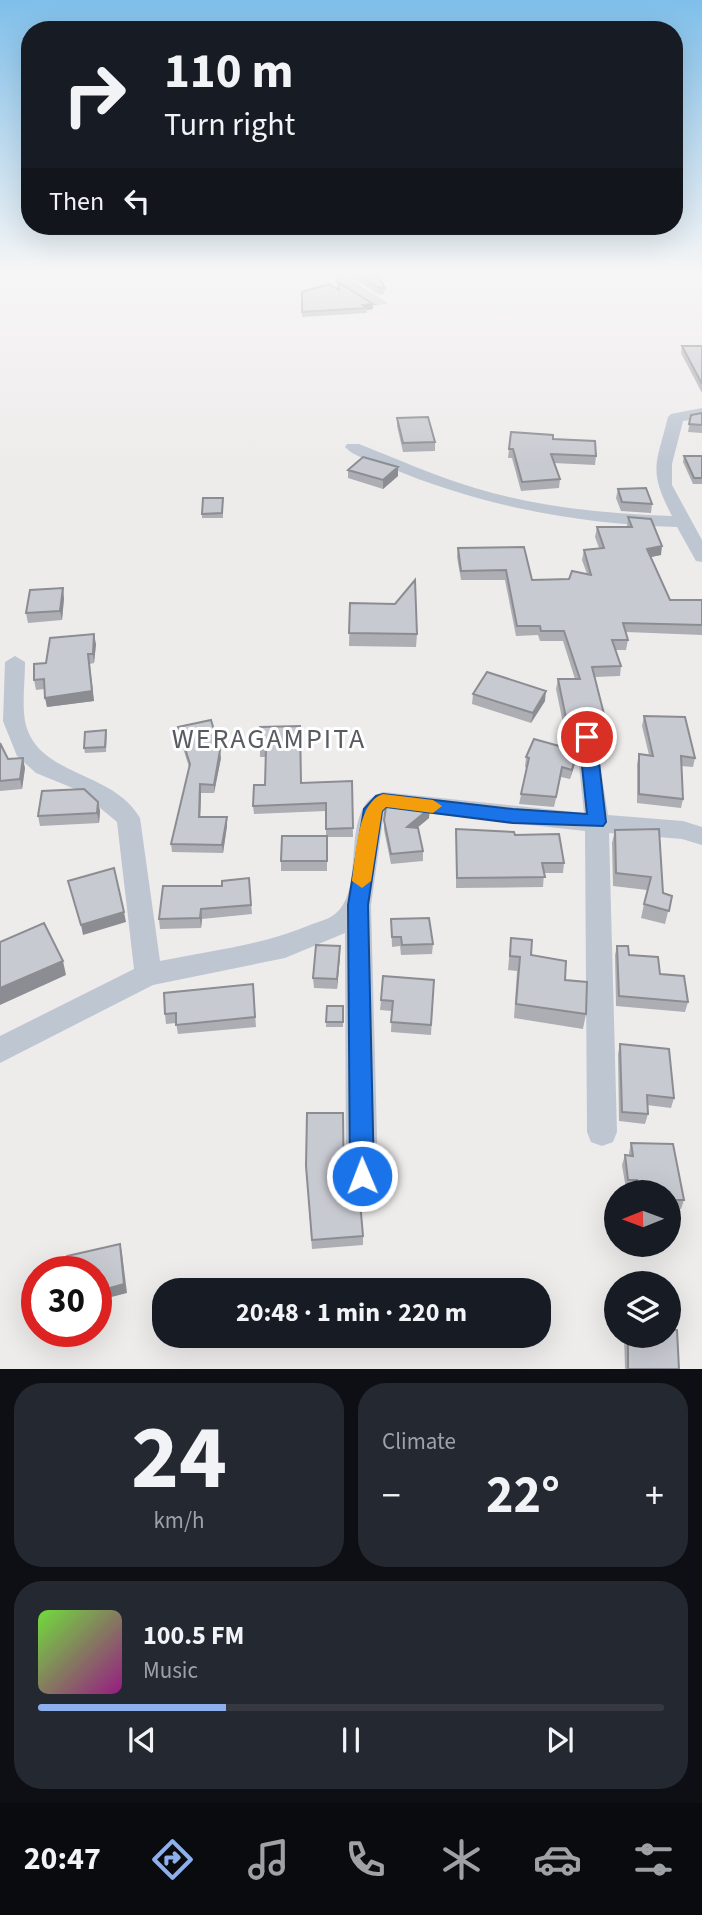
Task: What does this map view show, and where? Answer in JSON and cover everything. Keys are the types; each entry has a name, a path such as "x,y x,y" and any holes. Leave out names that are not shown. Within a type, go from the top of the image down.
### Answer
{"street":[{"path":"702,413 676,417 664,464 664,485 702,557"},
{"path":"353,447 484,496 618,521 682,522"},
{"path":"15,662 14,721 25,751 44,767 89,785 128,818 148,975"},
{"path":"587,737 597,822 602,1132"},
{"path":"362,1176 358,905 373,809 383,800 513,816 683,830 702,836"},
{"path":"0,1050 148,975 285,947 344,922 358,905"}],"building":[{"path":"682,346 702,346 702,384"},
{"path":"702,413 702,425 689,424 691,415"},
{"path":"428,417 435,442 403,443 397,418"},
{"path":"511,432 553,435 553,439 595,441 596,456 551,454 560,479 522,482 513,449 509,449"},
{"path":"684,456 702,456 702,478 694,478"},
{"path":"363,457 398,467 383,480 348,470"},
{"path":"646,488 652,504 622,502 618,489"},
{"path":"203,498 223,498 222,513 202,514"},
{"path":"628,517 651,519 662,546 647,549 670,600 702,600 702,625 623,623 628,640 612,640 621,666 592,667 605,718 566,718 558,679 580,679 564,631 541,631 540,626 517,626 506,570 461,571 458,548 524,547 532,580 569,579 572,571 591,575 584,550 604,548 597,527 632,527"},
{"path":"415,580 417,634 349,633 350,603 395,604"},
{"path":"63,588 60,611 26,613 30,590"},
{"path":"94,634 93,654 88,654 92,691 45,698 44,679 34,680 34,664 46,663 50,638"},
{"path":"487,672 546,691 533,713 473,694"},
{"path":"644,716 685,717 695,758 681,756 683,799 639,794 639,754 653,756"},
{"path":"211,720 220,750 214,785 200,784 199,817 227,817 222,845 171,844 190,764 178,727"},
{"path":"300,726 301,783 352,781 353,828 326,829 326,803 253,806 254,785 265,785 266,748 260,749 260,727"},
{"path":"106,730 105,747 84,748 85,732"},
{"path":"534,739 577,751 572,770 562,767 556,797 521,794 529,758 526,757"},
{"path":"0,743 8,759 23,758 20,779 0,781"},
{"path":"84,789 98,802 97,813 38,816 42,791"},
{"path":"409,804 430,808 407,827 418,828 423,851 391,854 384,820 386,807"},
{"path":"456,829 514,832 515,835 559,834 564,863 542,863 545,877 457,878"},
{"path":"659,829 663,893 672,896 669,911 644,904 651,877 616,873 615,830"},
{"path":"282,836 327,836 327,861 281,861"},
{"path":"114,868 124,912 81,925 68,881"},
{"path":"249,878 251,905 201,909 200,918 159,919 163,886 222,886 222,881"},
{"path":"429,918 433,944 402,945 401,937 392,937 391,919"},
{"path":"44,923 63,961 0,988 0,942"},
{"path":"511,938 532,940 531,955 566,961 565,980 587,982 586,1014 516,1004 520,957 510,956"},
{"path":"316,945 340,946 337,979 313,978"},
{"path":"617,946 628,946 629,955 658,957 660,974 684,976 688,1002 619,996"},
{"path":"383,976 434,980 431,1025 391,1022 393,1001 381,1000"},
{"path":"253,984 255,1017 176,1025 176,1013 165,1014 164,993"},
{"path":"327,1006 343,1006 343,1022 326,1022"},
{"path":"620,1044 669,1049 674,1098 647,1095 648,1114 622,1112"},
{"path":"307,1113 343,1113 344,1191 359,1190 363,1236 312,1240 306,1166"},
{"path":"631,1143 673,1144 680,1180 628,1180 625,1155 633,1156"},
{"path":"120,1244 124,1284 112,1287 112,1256 67,1256"},
{"path":"628,1348 678,1348 679,1369 628,1369"}],"slow traffic":[{"path":"362,881 373,809 383,800 433,806"}],"district":[{"name":"WERAGAMPITA","path":"269,738"}],"route":[{"path":"362,1176 358,905 373,809 383,800 513,816 597,822 587,737"}]}
